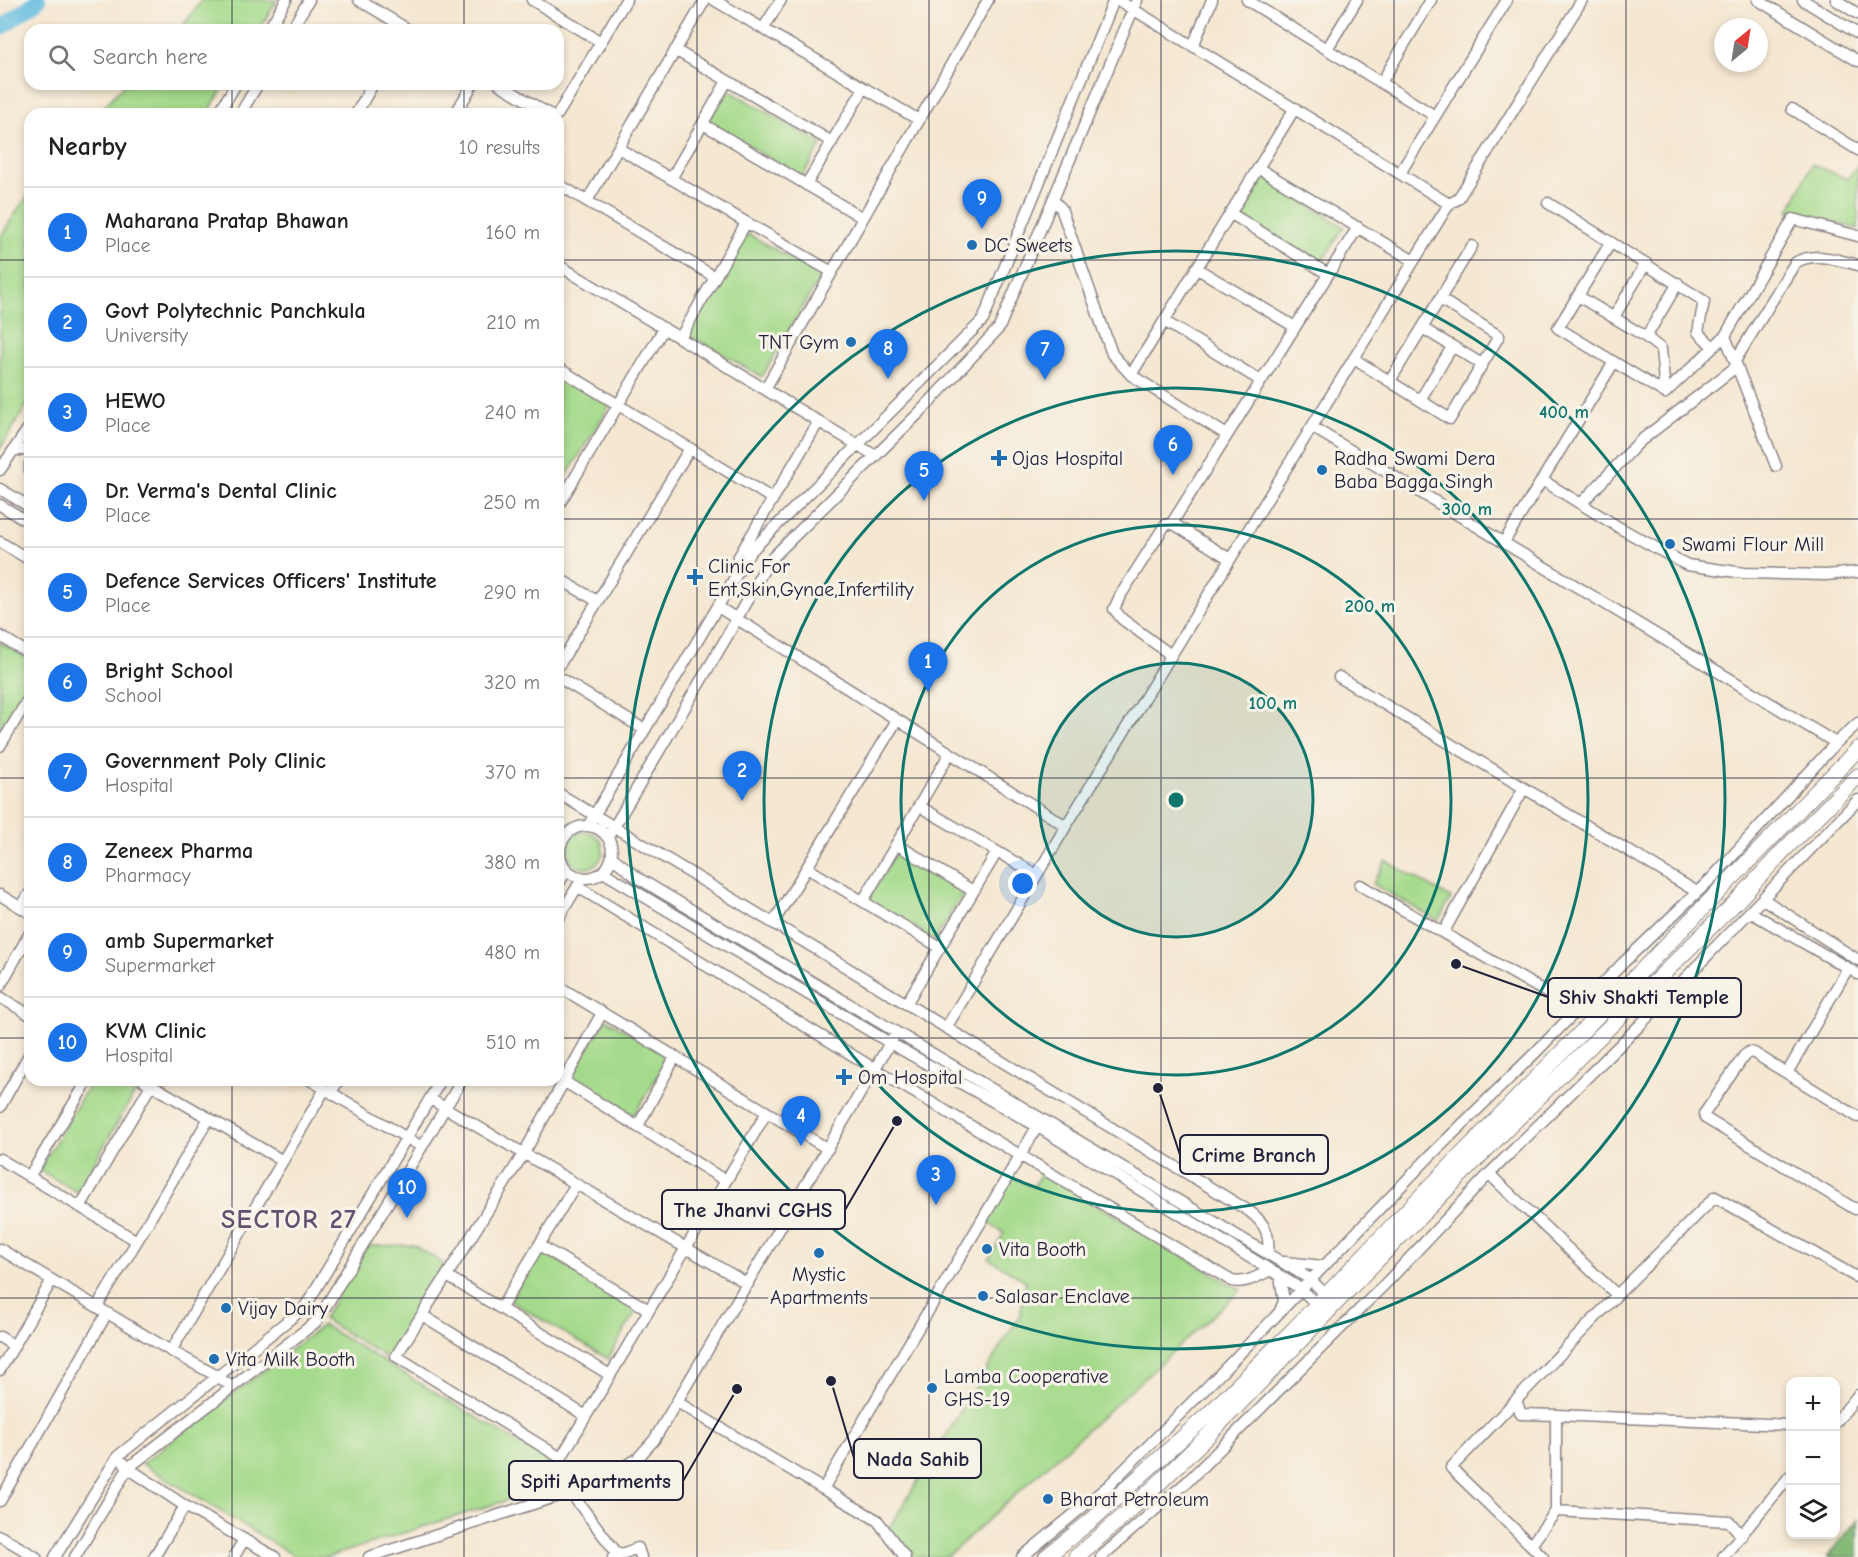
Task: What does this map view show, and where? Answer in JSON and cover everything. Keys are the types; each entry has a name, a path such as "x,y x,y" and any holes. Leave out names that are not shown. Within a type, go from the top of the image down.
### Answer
{"highway":[{"path":"1076,1557 1129,1513 1208,1438 1326,1305 1858,749"},
{"path":"1046,1557 1093,1519 1213,1410 1446,1191 1737,901 1858,776"}],"street":[{"path":"272,24 286,0"},
{"path":"295,24 309,0"},
{"path":"359,0 397,24"},
{"path":"532,0 601,42"},
{"path":"562,108 626,0"},
{"path":"587,201 705,0"},
{"path":"714,0 919,120"},
{"path":"764,29 781,0"},
{"path":"765,389 988,0"},
{"path":"588,826 750,552 983,320 1116,0 1135,4 1193,46 1449,204"},
{"path":"1193,46 1212,0"},
{"path":"1247,0 1435,116"},
{"path":"1327,50 1357,0"},
{"path":"1381,83 1431,0"},
{"path":"1400,173 1508,0"},
{"path":"946,1028 1066,826 1449,204 1458,199 1582,0"},
{"path":"1758,0 1858,62"},
{"path":"1803,0 1858,34"},
{"path":"1836,0 1858,14"},
{"path":"608,837 768,562 920,413 999,328 1135,4"},
{"path":"675,50 832,142"},
{"path":"671,179 727,81"},
{"path":"806,185 864,88"},
{"path":"222,108 232,90"},
{"path":"244,108 254,90"},
{"path":"360,108 370,90"},
{"path":"459,108 469,90"},
{"path":"509,90 539,108"},
{"path":"1131,375 1295,108"},
{"path":"1792,109 1858,150"},
{"path":"703,124 863,219"},
{"path":"618,148 832,272"},
{"path":"1258,168 1414,261"},
{"path":"564,188 715,277"},
{"path":"1053,201 1061,208 1112,354 1131,375 1227,435"},
{"path":"1548,203 1704,301 1698,332 1713,346"},
{"path":"1230,213 1328,274"},
{"path":"1665,393 1725,336 1793,219 1858,236"},
{"path":"680,338 746,223"},
{"path":"1171,656 1122,619 1114,609 1165,525 1172,523 1358,227"},
{"path":"1611,242 1558,328 1665,393"},
{"path":"1390,381 1472,246"},
{"path":"1581,504 1639,442 1736,364 1795,263 1803,258 1825,258 1858,265"},
{"path":"1614,317 1646,264"},
{"path":"1196,268 1295,327"},
{"path":"564,269 876,456"},
{"path":"1646,337 1678,283"},
{"path":"1578,296 1646,337 1661,349 1665,393"},
{"path":"1354,359 1450,418 1498,336 1440,299"},
{"path":"1164,321 1261,381"},
{"path":"564,496 664,328"},
{"path":"1422,328 1482,364"},
{"path":"1725,336 1776,466"},
{"path":"1420,400 1452,347"},
{"path":"1504,542 1614,362"},
{"path":"564,372 773,499"},
{"path":"734,580 738,558 819,422"},
{"path":"1312,427 1836,743"},
{"path":"0,470 24,436"},
{"path":"564,657 690,448"},
{"path":"15,450 24,450"},
{"path":"1542,480 1669,557 1687,565 1744,573 1826,575 1858,572"},
{"path":"0,489 24,503"},
{"path":"0,505 24,519"},
{"path":"1172,523 1230,559"},
{"path":"0,542 24,557"},
{"path":"564,582 597,602"},
{"path":"718,607 1066,826"},
{"path":"0,636 24,650"},
{"path":"1338,677 1697,892"},
{"path":"564,681 645,730"},
{"path":"1,744 24,706"},
{"path":"773,923 897,720"},
{"path":"1022,1557 1108,1486 1279,1314 1430,1156 1697,892 1836,743 1858,723"},
{"path":"863,901 950,753"},
{"path":"1443,933 1524,788"},
{"path":"564,797 1249,1211 1260,1220 1268,1233 1268,1255"},
{"path":"1101,1557 1188,1481 1388,1281 1489,1174 1640,1025 1858,800"},
{"path":"919,806 1037,875"},
{"path":"564,839 570,832 588,826 596,828 608,837 612,850 609,865 597,876 581,882 564,910"},
{"path":"564,829 570,832"},
{"path":"896,844 973,891"},
{"path":"906,1004 997,852"},
{"path":"612,857 638,878 896,1032 1326,1305"},
{"path":"807,868 939,947"},
{"path":"603,872 890,1043 1040,1123 1310,1279 1326,1305"},
{"path":"564,876 578,876 581,882 874,1070 1232,1281 1247,1281 1276,1273"},
{"path":"1360,885 1577,1010"},
{"path":"0,895 24,909"},
{"path":"1763,899 1858,960"},
{"path":"1750,912 1858,974"},
{"path":"0,986 24,944"},
{"path":"1787,1073 1848,968"},
{"path":"564,990 828,1149"},
{"path":"0,998 24,1012"},
{"path":"602,1013 565,1082 726,1181"},
{"path":"369,1557 598,1483 637,1459 654,1440 896,1032"},
{"path":"1857,1115 1749,1052 1743,1056 1704,1116 1855,1209 1858,1208"},
{"path":"638,1126 675,1057"},
{"path":"0,1107 24,1064"},
{"path":"29,1177 84,1086"},
{"path":"80,1207 145,1086"},
{"path":"154,1086 283,1161"},
{"path":"320,1086 422,1147"},
{"path":"171,1351 283,1161 333,1086"},
{"path":"55,1557 118,1456 305,1307 438,1086"},
{"path":"75,1557 128,1468 317,1321 458,1086"},
{"path":"563,1086 524,1153 396,1356 561,1458 767,1112"},
{"path":"430,1099 747,1284"},
{"path":"97,1307 209,1118"},
{"path":"823,1489 1040,1123"},
{"path":"0,1159 137,1241"},
{"path":"1489,1174 1617,1295"},
{"path":"501,1308 576,1184"},
{"path":"1544,1557 1452,1468 1617,1295 1715,1197 1858,1278"},
{"path":"539,1245 649,1310"},
{"path":"0,1249 232,1387"},
{"path":"1279,1262 1323,1266"},
{"path":"1276,1273 1284,1301 1279,1314"},
{"path":"447,1276 610,1374"},
{"path":"0,1370 52,1280"},
{"path":"0,1501 108,1313"},
{"path":"422,1315 586,1416"},
{"path":"0,1337 14,1346"},
{"path":"1840,1417 1858,1395"},
{"path":"1516,1400 1521,1414 1786,1425"},
{"path":"677,1402 877,1521 905,1557"},
{"path":"1531,1545 1556,1511 1556,1414"},
{"path":"118,1456 128,1468 185,1506 275,1557"},
{"path":"1724,1557 1786,1482"},
{"path":"570,1492 616,1556 638,1548 641,1557"},
{"path":"154,1557 185,1506"},
{"path":"1556,1511 1730,1521 1742,1536"},
{"path":"0,1536 36,1557"},
{"path":"234,1557 244,1539"}],"green space":[{"path":"202,0 277,0 263,24 184,24"},
{"path":"727,89 822,144 802,177 708,122"},
{"path":"119,90 222,90 211,108 103,108"},
{"path":"1812,164 1847,179 1858,165 1858,229 1789,211"},
{"path":"1258,173 1344,227 1320,265 1234,212"},
{"path":"24,202 24,410 0,449 0,238"},
{"path":"748,234 821,276 762,377 689,335"},
{"path":"564,378 610,405 564,480"},
{"path":"0,642 24,656 24,690 0,732"},
{"path":"585,832 598,837 603,850 598,863 585,868 572,863 567,850 572,837"},
{"path":"896,852 964,892 935,940 868,900"},
{"path":"1386,861 1451,898 1438,921 1373,884"},
{"path":"606,1019 669,1057 634,1115 571,1077"},
{"path":"88,1086 139,1086 77,1192 39,1170"},
{"path":"1042,1172 1241,1290 947,1557 912,1557 889,1528 1020,1315 1026,1281 989,1259 1004,1233 985,1221 1012,1177 1033,1187"},
{"path":"413,1245 444,1264 387,1358 323,1319 367,1246"},
{"path":"539,1250 638,1308 608,1359 510,1301"},
{"path":"323,1325 577,1478 328,1557 296,1557 142,1464"},
{"path":"1858,1519 1858,1557 1827,1557"}],"waterway":[{"path":"0,29 38,0"}],"place":[{"name":"amb Supermarket","path":"982,229"},
{"name":"DC Sweets","path":"972,245"},
{"name":"TNT Gym","path":"851,342"},
{"name":"Zeneex Pharma","path":"888,379"},
{"name":"Government Poly Clinic","path":"1045,380"},
{"name":"Ojas Hospital","path":"999,458"},
{"name":"Radha Swami Dera Baba Bagga Singh","path":"1322,470"},
{"name":"Bright School","path":"1173,475"},
{"name":"Defence Services Officers' Institute","path":"924,501"},
{"name":"Swami Flour Mill","path":"1670,544"},
{"name":"Clinic For Ent,Skin,Gynae,Infertility","path":"695,577"},
{"name":"Maharana Pratap Bhawan","path":"928,692"},
{"name":"Govt Polytechnic Panchkula","path":"742,801"},
{"name":"Shiv Shakti Temple","path":"1456,964"},
{"name":"Om Hospital","path":"844,1077"},
{"name":"Crime Branch","path":"1158,1088"},
{"name":"The Jhanvi CGHS","path":"897,1121"},
{"name":"Dr. Verma's Dental Clinic","path":"801,1146"},
{"name":"HEWO","path":"936,1205"},
{"name":"KVM Clinic","path":"407,1218"},
{"name":"Vita Booth","path":"987,1249"},
{"name":"Mystic Apartments","path":"819,1253"},
{"name":"Salasar Enclave","path":"983,1296"},
{"name":"Vijay Dairy","path":"226,1308"},
{"name":"Vita Milk Booth","path":"214,1359"},
{"name":"Nada Sahib","path":"831,1381"},
{"name":"Lamba Cooperative GHS-19","path":"932,1388"},
{"name":"Spiti Apartments","path":"737,1389"},
{"name":"Bharat Petroleum","path":"1048,1499"}],"district":[{"name":"SECTOR 27","path":"289,1219"}]}
